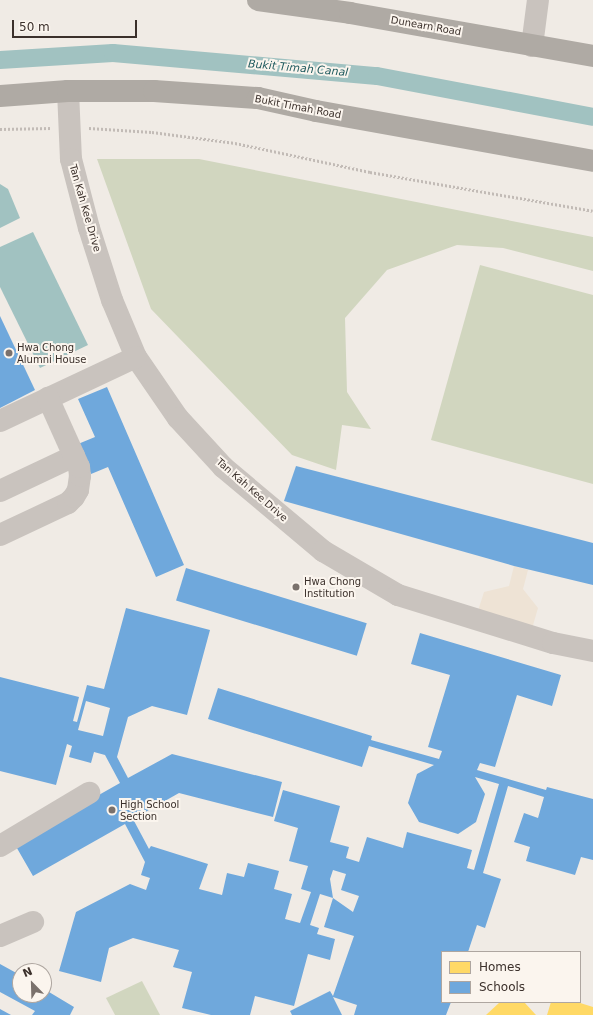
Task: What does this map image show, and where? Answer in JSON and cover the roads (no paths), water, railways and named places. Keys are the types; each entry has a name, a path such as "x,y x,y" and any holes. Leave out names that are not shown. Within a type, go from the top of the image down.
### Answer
{"highway":[{"name":"Dunearn Road","path":"258,0 350,13 593,56"},
{"name":"Bukit Timah Road","path":"0,96 68,91 154,91 258,98 316,111 593,161"}],"lane":[{"path":"532,46 538,0"},
{"name":"Tan Kah Kee Drive","path":"68,91 71,159 89,228 112,300 136,357 178,418 223,467 324,550 398,595 553,643 593,651"},
{"path":"0,420 136,357"},
{"path":"0,535 68,503 78,490 80,476 74,456 48,398"},
{"path":"0,491 74,456"},
{"path":"0,846 89,793"},
{"path":"0,936 33,922"}],"water":[{"path":"0,184 8,189 20,218 0,228"},
{"path":"33,232 88,345 40,368 0,287 0,247"}],"waterway":[{"name":"Bukit Timah Canal","path":"0,60 113,53 377,76 593,117"}],"place":[{"name":"Hwa Chong Alumni House","path":"9,353"},
{"name":"Hwa Chong Institution","path":"296,587"},
{"name":"High School Section","path":"112,810"}]}
